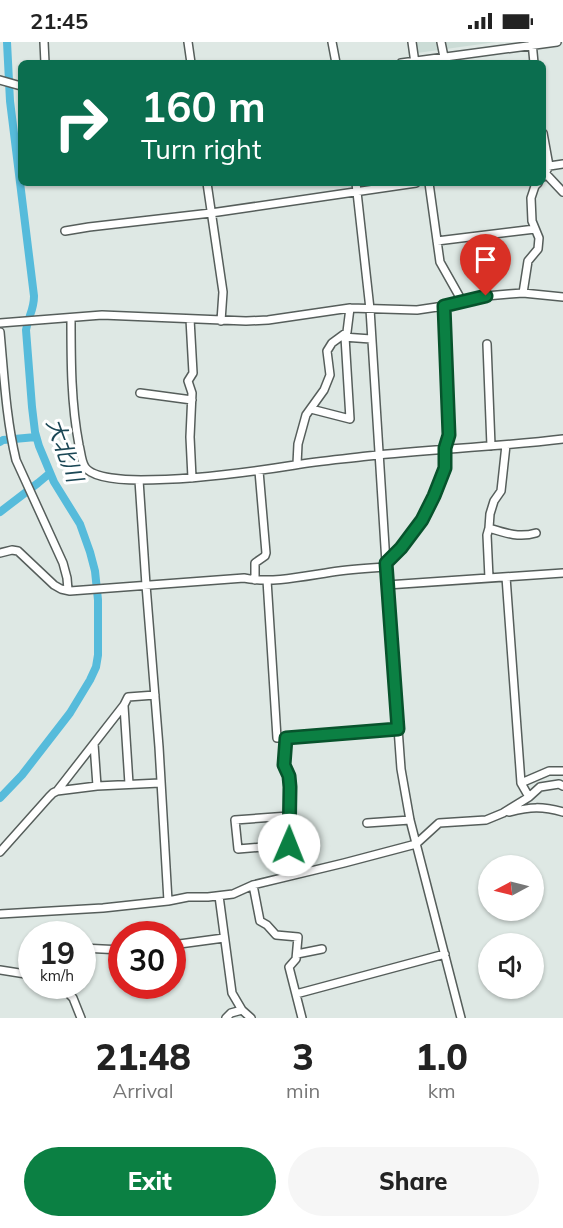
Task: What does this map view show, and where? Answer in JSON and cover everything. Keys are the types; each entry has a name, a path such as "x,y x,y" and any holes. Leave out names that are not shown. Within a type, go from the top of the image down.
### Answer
{"street":[{"path":"44,42 45,60"},
{"path":"188,42 191,60"},
{"path":"332,42 335,60"},
{"path":"412,42 415,60"},
{"path":"441,42 444,57"},
{"path":"427,60 557,42"},
{"path":"532,44 534,60"},
{"path":"0,80 18,85"},
{"path":"546,171 563,164"},
{"path":"546,172 563,192"},
{"path":"207,186 223,292 221,321"},
{"path":"65,231 89,226 211,213 371,186"},
{"path":"429,186 440,262 462,301"},
{"path":"523,293 528,261 538,249 539,238 532,221 531,198 537,186"},
{"path":"356,187 370,309 401,769 410,820 461,1018"},
{"path":"437,241 535,229"},
{"path":"2,323 102,315 221,321 268,320 350,308 417,310 486,296 523,293 563,297"},
{"path":"0,553 18,551 54,585 69,590 244,578 267,580 386,565 422,520 445,468 445,449 449,435 444,306"},
{"path":"297,465 298,444 306,415 324,390 330,375 327,351 332,343 347,332 350,308"},
{"path":"68,318 71,378 82,461 85,468 100,476 139,480 192,478 379,455 563,439"},
{"path":"190,319 193,374 188,381 192,393 190,437 192,478"},
{"path":"0,332 6,396 16,460 63,563 69,590"},
{"path":"343,337 371,339"},
{"path":"311,409 350,418 343,337"},
{"path":"487,344 491,446"},
{"path":"140,393 192,400"},
{"path":"489,578 487,535 494,501 501,491 507,445"},
{"path":"255,580 255,563 266,553 259,471"},
{"path":"139,480 168,901"},
{"path":"489,528 512,535 536,533"},
{"path":"387,585 563,573"},
{"path":"506,577 521,783 529,797"},
{"path":"267,580 277,738 398,729"},
{"path":"0,852 57,791 128,697 155,695"},
{"path":"124,705 129,784"},
{"path":"286,738 284,765 289,776 290,875"},
{"path":"94,744 97,786"},
{"path":"521,783 549,771 563,771"},
{"path":"57,791 97,786 160,783"},
{"path":"0,914 103,908 188,897 233,894 253,885 416,844 439,823 486,820 503,813 529,797 540,787 559,784 563,786"},
{"path":"503,813 532,807 563,812"},
{"path":"289,816 235,820 238,849 289,845"},
{"path":"367,823 410,820"},
{"path":"253,885 260,921 276,935 298,937 296,959 289,967 302,1018"},
{"path":"219,896 232,993 242,1010 251,1018"},
{"path":"186,943 224,938"},
{"path":"297,954 322,949"},
{"path":"296,994 445,954"},
{"path":"0,970 18,973"},
{"path":"73,999 81,1018"},
{"path":"226,1018 231,1013 242,1010"}],"shaded area":[{"path":"416,42 496,42 417,53"}],"waterway":[{"name":"大北川","path":"7,42 10,101 18,166"},
{"name":"大北川","path":"0,798 22,775 70,713 90,680 98,655 98,600 95,571 90,552 80,524 54,482 35,432 26,330 34,296 20,186"},
{"path":"0,442 36,437"},
{"path":"0,512 50,473"}],"route":[{"path":"289,845 290,787 289,776 284,765 286,738 398,729 386,563 401,548 422,520 445,468 445,448 449,435 444,306 486,296"}]}
